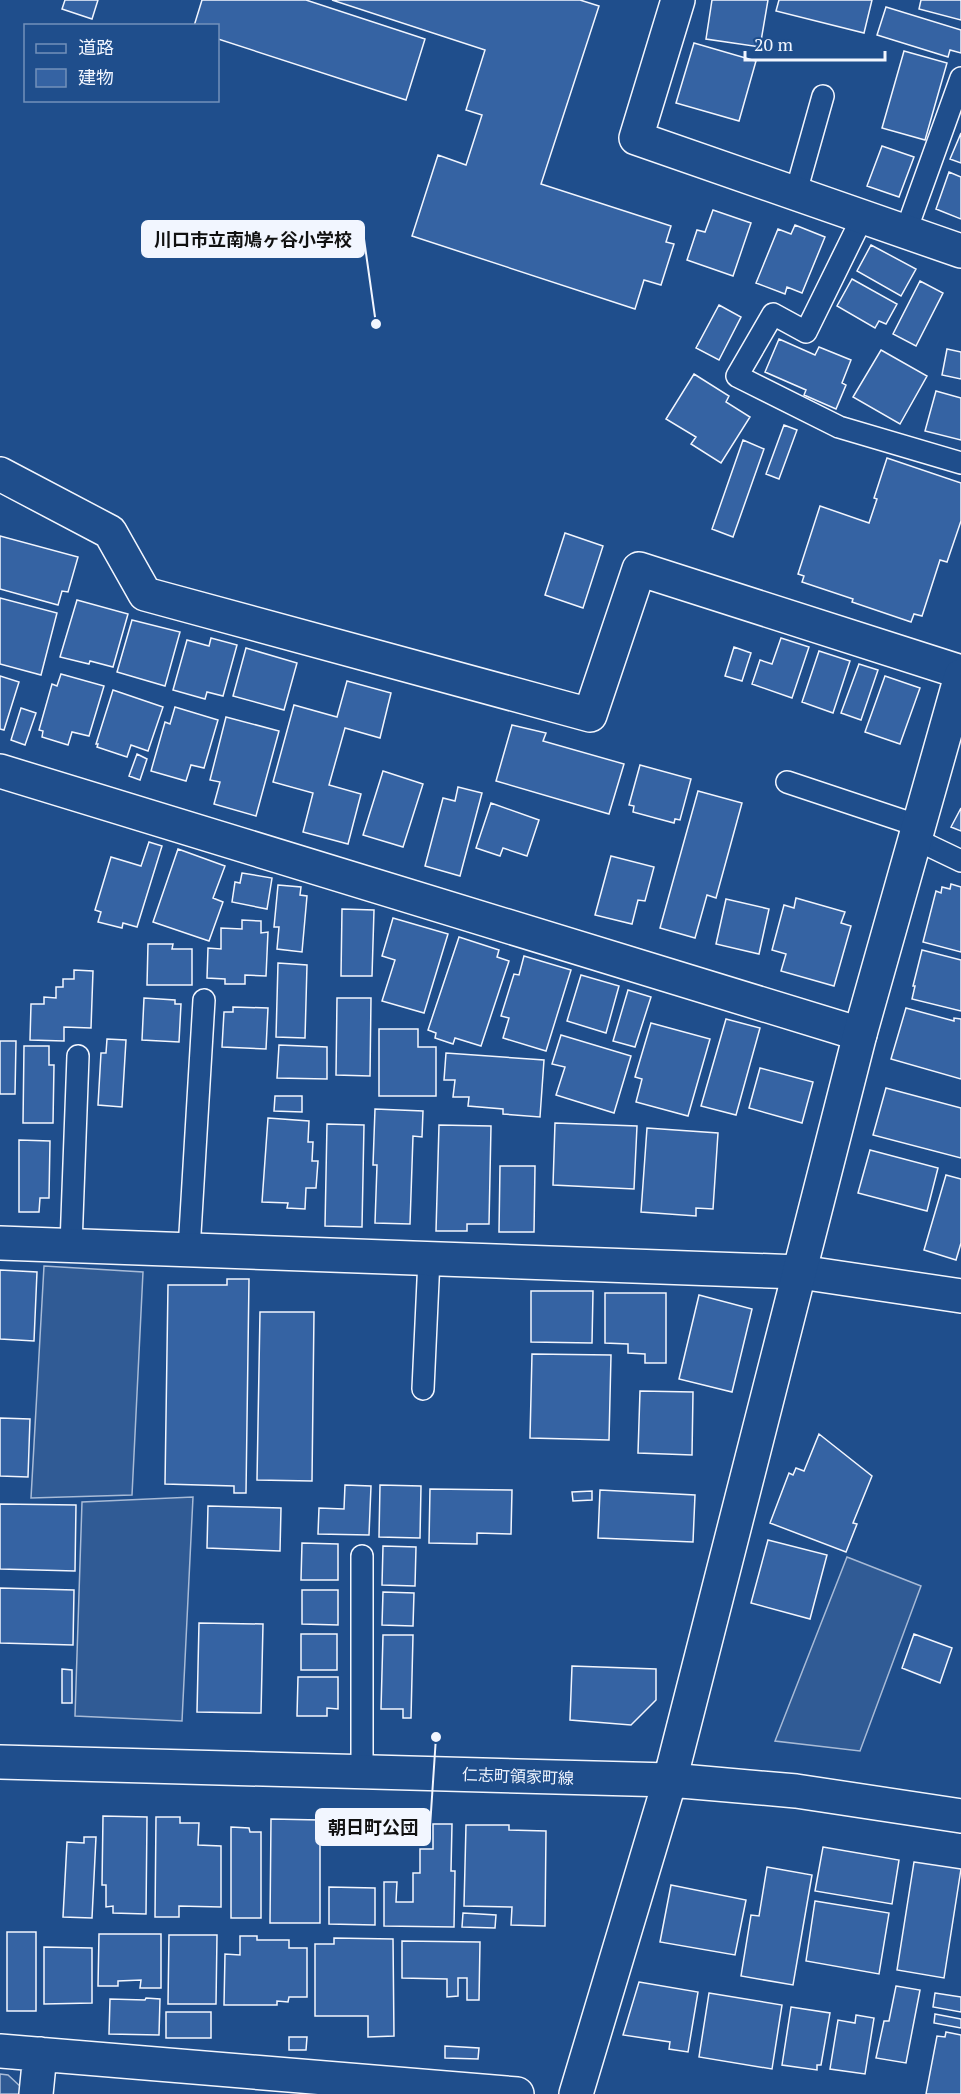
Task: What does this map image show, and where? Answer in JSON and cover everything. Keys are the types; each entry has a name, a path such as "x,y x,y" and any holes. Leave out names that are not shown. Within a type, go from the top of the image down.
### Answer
{"street":[{"path":"678,0 636,138 961,251"},
{"path":"0,474 110,532 145,594 590,715 639,569 961,674 860,1034 670,1780 576,2094"},
{"path":"0,771 860,1034"},
{"path":"0,1243 800,1272 961,1296"},
{"name":"仁志町領家町線","path":"0,1762 670,1780 796,1791 961,1816"},
{"path":"0,2051 518,2094"},
{"path":"36,2094 40,2054"}],"lane":[{"path":"906,231 961,78"},
{"path":"796,192 823,96"},
{"path":"863,216 806,332 773,314 737,376 839,427 961,463"},
{"path":"787,782 917,832 961,861"},
{"path":"189,1250 204,1000"},
{"path":"71,1245 78,1056"},
{"path":"423,1389 429,1259"},
{"path":"362,1556 362,1771"}],"shaded area":[{"path":"44,1266 143,1272 132,1495 31,1498"},
{"path":"193,1497 182,1721 75,1716 82,1502"},
{"path":"847,1557 921,1586 860,1751 775,1741"},
{"path":"0,2074 8,2075 21,2087 21,2094 0,2094"}],"building":[{"path":"65,0 98,0 92,19 62,9"},
{"path":"202,0 306,0 425,39 406,100 219,39 219,24 195,24"},
{"path":"332,0 580,0 599,6 541,184 671,226 666,242 674,244 661,285 644,280 635,309 412,236 438,155 466,165 482,115 466,110 485,50"},
{"path":"712,0 768,0 760,47 706,39"},
{"path":"779,0 872,0 864,33 776,11"},
{"path":"921,0 961,0 961,20 919,9"},
{"path":"886,7 961,30 961,53 950,50 948,57 877,35"},
{"path":"694,43 756,61 739,121 676,103"},
{"path":"904,51 947,63 925,140 882,128"},
{"path":"961,133 961,163 950,159"},
{"path":"882,146 914,157 899,197 867,186"},
{"path":"949,172 961,177 961,219 936,209"},
{"path":"713,210 751,223 733,276 687,260 697,230 705,232"},
{"path":"795,225 825,237 802,293 787,287 785,294 756,283 778,229 791,234"},
{"path":"871,245 916,269 901,296 857,271"},
{"path":"852,279 897,304 886,324 879,321 875,328 837,306"},
{"path":"920,281 943,293 916,346 893,334"},
{"path":"719,305 741,317 719,360 696,348"},
{"path":"779,339 815,355 819,347 851,360 842,383 846,385 836,409 804,395 806,390 765,372"},
{"path":"947,349 961,352 961,379 942,375"},
{"path":"881,350 927,376 900,424 853,397"},
{"path":"694,374 729,396 726,402 750,417 721,463 691,444 696,437 666,419"},
{"path":"936,391 961,398 961,440 925,431"},
{"path":"784,425 797,430 779,479 766,474"},
{"path":"743,440 764,449 733,537 712,529"},
{"path":"887,458 961,483 961,521 947,562 940,560 922,616 914,614 911,622 802,582 804,576 798,574 820,506 869,523 877,499 874,498"},
{"path":"565,533 603,546 583,608 545,595"},
{"path":"0,536 78,557 68,592 62,591 58,605 0,589"},
{"path":"0,598 57,613 41,675 0,664"},
{"path":"77,600 128,614 113,667 60,657"},
{"path":"132,620 180,632 165,686 117,672"},
{"path":"211,638 237,645 223,696 207,692 205,699 173,690 187,640 209,646"},
{"path":"781,638 809,647 792,698 752,684 760,660 772,664"},
{"path":"734,647 751,653 742,681 725,676"},
{"path":"246,648 297,663 284,710 233,696"},
{"path":"819,651 850,661 833,713 802,702"},
{"path":"859,664 878,670 861,720 841,713"},
{"path":"61,674 104,686 89,736 72,732 68,745 42,737 43,731 39,730 52,684 57,686"},
{"path":"0,676 19,682 4,730 0,729"},
{"path":"885,676 920,688 900,744 865,732"},
{"path":"347,681 391,693 380,738 345,728 329,785 361,794 348,844 303,832 313,793 273,782 294,705 337,717"},
{"path":"113,690 163,707 148,751 131,745 127,757 97,747"},
{"path":"175,707 218,720 204,768 191,765 186,781 151,771 165,722 170,724"},
{"path":"21,708 36,713 25,745 11,740"},
{"path":"226,717 279,731 256,816 214,804 220,782 210,780"},
{"path":"512,725 546,733 543,741 624,764 609,814 496,781"},
{"path":"137,754 147,759 140,780 129,776"},
{"path":"640,765 691,779 680,820 675,819 674,823 633,812 634,806 629,805"},
{"path":"383,771 423,784 403,847 363,835"},
{"path":"458,787 482,793 460,876 425,866 443,798 455,801"},
{"path":"698,791 742,803 716,898 707,895 695,938 660,928"},
{"path":"491,803 539,820 527,856 503,848 500,856 476,848"},
{"path":"961,808 961,831 951,827"},
{"path":"149,842 162,846 137,927 123,923 122,928 98,922 101,912 95,910 111,857 141,866"},
{"path":"178,849 225,866 213,898 223,902 209,941 153,922"},
{"path":"611,856 654,867 645,901 638,900 632,924 595,915"},
{"path":"242,873 272,878 267,909 232,902 235,882 240,883"},
{"path":"951,884 961,887 961,952 923,942 936,891 941,893 942,887 950,889"},
{"path":"278,885 301,887 300,895 307,896 302,952 277,949 279,927 274,927"},
{"path":"796,898 845,912 841,923 851,926 834,986 781,971 786,954 772,950 784,905 794,908"},
{"path":"726,899 769,909 759,954 716,944"},
{"path":"342,909 374,910 372,976 341,976"},
{"path":"393,918 448,934 424,1013 382,1001 395,960 382,956"},
{"path":"242,920 261,921 261,933 268,932 266,976 245,975 245,984 225,984 225,979 207,978 208,948 221,949 221,928 242,929"},
{"path":"459,937 499,950 497,957 509,961 481,1046 455,1038 453,1044 435,1038 436,1033 428,1030"},
{"path":"148,944 173,944 172,949 192,949 192,985 147,985"},
{"path":"922,950 961,960 961,1011 912,999"},
{"path":"524,956 571,970 546,1051 503,1038 509,1018 501,1016 514,974 519,975"},
{"path":"278,963 307,965 305,1038 276,1037"},
{"path":"74,970 93,971 91,1028 64,1027 64,1041 30,1040 31,1004 44,1004 44,997 56,998 56,987 63,987 63,979 74,979"},
{"path":"581,975 619,986 606,1033 567,1021"},
{"path":"628,990 651,997 635,1047 613,1041"},
{"path":"144,998 175,1000 175,1004 181,1004 179,1042 142,1040"},
{"path":"337,998 371,998 370,1076 336,1075"},
{"path":"233,1007 268,1008 266,1049 222,1047 224,1012 233,1012"},
{"path":"906,1008 954,1021 954,1018 961,1019 961,1079 891,1059"},
{"path":"726,1019 760,1028 736,1115 701,1106"},
{"path":"651,1023 710,1039 688,1116 636,1102 642,1079 635,1077"},
{"path":"379,1029 418,1029 418,1047 436,1047 436,1096 379,1096"},
{"path":"561,1035 631,1056 614,1113 556,1095 565,1067 552,1064"},
{"path":"107,1039 126,1040 122,1107 98,1105 101,1053 106,1053"},
{"path":"0,1041 16,1041 15,1094 0,1094"},
{"path":"279,1045 327,1047 327,1079 277,1078"},
{"path":"24,1046 49,1046 49,1065 54,1065 53,1123 23,1123"},
{"path":"446,1053 544,1060 540,1117 503,1114 503,1109 468,1106 469,1097 453,1097 455,1080 444,1080"},
{"path":"760,1068 813,1082 802,1123 749,1108"},
{"path":"886,1088 961,1108 961,1158 873,1135"},
{"path":"275,1096 302,1096 302,1112 274,1111"},
{"path":"375,1109 423,1111 422,1137 413,1136 410,1224 375,1223 377,1165 373,1165"},
{"path":"268,1118 309,1121 308,1142 313,1142 312,1161 318,1161 316,1188 306,1188 305,1209 287,1208 288,1203 262,1202"},
{"path":"555,1123 637,1126 634,1189 553,1185"},
{"path":"327,1124 364,1125 362,1227 325,1226"},
{"path":"439,1125 491,1126 489,1224 467,1224 467,1231 436,1231"},
{"path":"647,1128 718,1133 713,1209 696,1208 696,1216 641,1212"},
{"path":"19,1140 50,1141 49,1198 40,1198 39,1212 19,1212"},
{"path":"870,1150 938,1168 927,1211 858,1193"},
{"path":"500,1166 535,1166 534,1232 499,1232"},
{"path":"946,1175 961,1179 961,1243 956,1260 924,1250"},
{"path":"0,1270 37,1272 34,1341 0,1339"},
{"path":"227,1279 249,1279 246,1493 234,1493 234,1486 165,1484 168,1285 227,1285"},
{"path":"531,1291 593,1291 592,1343 531,1342"},
{"path":"605,1293 666,1293 666,1363 645,1363 645,1354 628,1353 628,1344 605,1343"},
{"path":"699,1295 752,1309 732,1392 679,1379"},
{"path":"260,1312 314,1312 312,1481 257,1480"},
{"path":"532,1354 611,1355 609,1440 530,1438"},
{"path":"640,1391 693,1392 692,1455 638,1453"},
{"path":"0,1418 30,1419 28,1477 0,1476"},
{"path":"819,1434 872,1476 853,1523 857,1524 846,1552 770,1523 789,1473 793,1475 796,1468 804,1471"},
{"path":"345,1485 371,1486 369,1535 318,1534 319,1508 344,1509"},
{"path":"380,1485 421,1486 420,1538 379,1537"},
{"path":"430,1489 512,1490 511,1534 477,1533 477,1544 429,1543"},
{"path":"600,1490 695,1495 693,1542 598,1538"},
{"path":"592,1491 592,1500 573,1501 572,1492"},
{"path":"0,1504 76,1505 75,1571 0,1569"},
{"path":"208,1506 281,1508 280,1551 207,1548"},
{"path":"768,1540 827,1555 810,1619 751,1603"},
{"path":"302,1543 338,1544 338,1580 301,1580"},
{"path":"383,1546 416,1547 415,1586 382,1585"},
{"path":"0,1588 74,1590 73,1645 0,1643"},
{"path":"302,1590 338,1590 338,1625 302,1624"},
{"path":"383,1592 414,1593 413,1626 382,1625"},
{"path":"199,1623 263,1624 261,1713 197,1712"},
{"path":"301,1634 337,1634 337,1670 301,1670"},
{"path":"914,1634 952,1648 940,1683 902,1668"},
{"path":"383,1635 413,1635 411,1718 403,1718 403,1709 381,1709"},
{"path":"572,1666 656,1669 656,1700 631,1725 570,1720"},
{"path":"62,1669 72,1670 72,1703 62,1703"},
{"path":"298,1677 338,1677 338,1709 327,1708 327,1716 297,1716"},
{"path":"103,1816 147,1817 146,1914 113,1913 113,1906 106,1907 106,1885 102,1885"},
{"path":"156,1817 180,1817 180,1823 199,1823 198,1845 221,1846 221,1907 179,1906 179,1917 155,1917"},
{"path":"271,1819 320,1820 320,1923 270,1923"},
{"path":"433,1824 452,1824 451,1871 455,1871 454,1927 384,1926 384,1882 397,1882 396,1902 413,1902 413,1873 420,1873 420,1849 433,1849"},
{"path":"466,1825 509,1825 509,1830 546,1831 545,1926 511,1925 512,1907 464,1906"},
{"path":"231,1827 249,1828 250,1832 261,1832 261,1918 231,1918"},
{"path":"84,1837 96,1837 92,1918 63,1917 67,1842 84,1843"},
{"path":"823,1847 899,1860 892,1904 815,1891"},
{"path":"914,1862 961,1869 944,1978 897,1970"},
{"path":"767,1867 812,1875 793,1985 741,1976 751,1915 759,1916"},
{"path":"671,1885 746,1900 735,1955 660,1942"},
{"path":"329,1887 375,1888 375,1925 329,1924"},
{"path":"815,1901 889,1913 879,1974 806,1961"},
{"path":"463,1913 496,1915 495,1928 462,1927"},
{"path":"7,1932 36,1932 36,2011 7,2011"},
{"path":"99,1934 161,1934 161,1988 140,1988 141,1980 118,1981 118,1986 98,1986"},
{"path":"169,1935 217,1935 216,2004 168,2004"},
{"path":"240,1936 257,1936 257,1940 289,1940 289,1948 307,1948 307,1997 289,1997 288,2002 277,2001 277,2005 224,2005 225,1954 240,1955"},
{"path":"334,1938 393,1939 394,2036 368,2037 368,2016 315,2016 315,1944 334,1944"},
{"path":"402,1941 480,1942 479,2000 467,2000 467,1978 458,1978 458,1996 447,1997 447,1979 402,1978"},
{"path":"44,1947 92,1948 92,2003 44,2004"},
{"path":"639,1982 698,1992 688,2052 669,2049 670,2042 623,2035"},
{"path":"896,1986 920,1990 906,2063 876,2058 884,2021 889,2021"},
{"path":"709,1993 782,2005 772,2069 699,2057"},
{"path":"935,1993 961,1997 961,2012 933,2007"},
{"path":"146,1998 160,1999 159,2035 109,2034 110,1999 145,2000"},
{"path":"791,2007 830,2013 821,2065 817,2065 817,2070 782,2065"},
{"path":"166,2012 211,2012 211,2038 166,2038"},
{"path":"935,2014 961,2019 961,2028 934,2023"},
{"path":"856,2015 874,2018 865,2074 830,2069 838,2020 855,2023"},
{"path":"946,2032 961,2035 961,2094 926,2094 937,2036 945,2037"},
{"path":"289,2037 307,2037 306,2050 289,2050"},
{"path":"445,2046 479,2048 478,2059 445,2058"}],"place":[{"name":"川口市立南鳩ヶ谷小学校","path":"376,324"},
{"name":"朝日町公団","path":"436,1737"}]}
